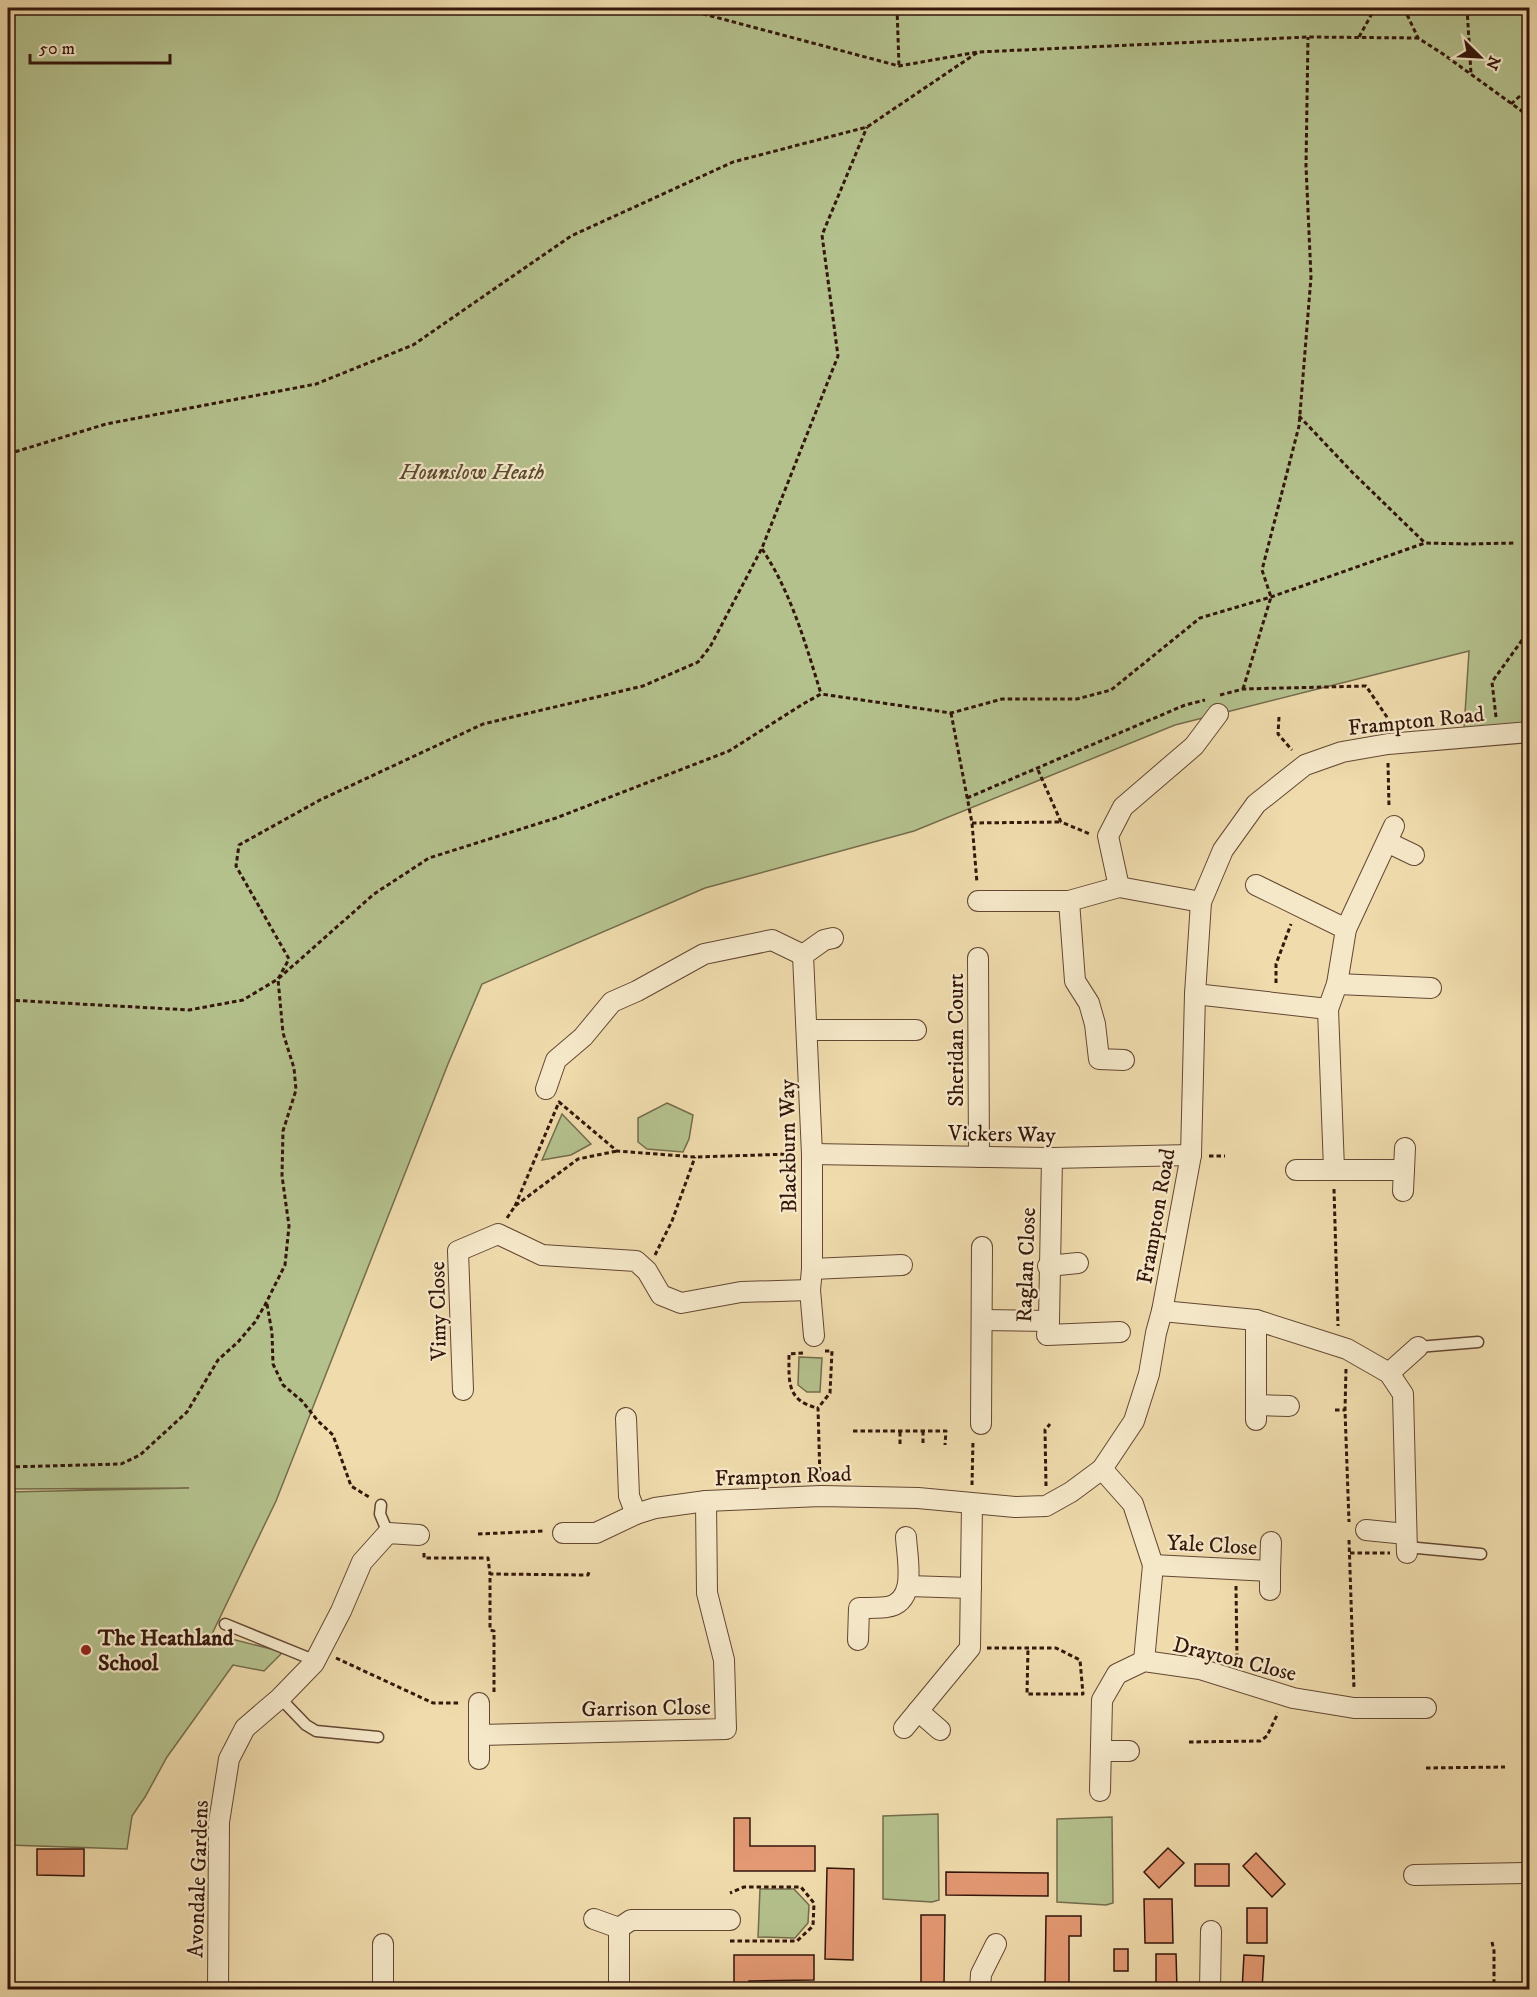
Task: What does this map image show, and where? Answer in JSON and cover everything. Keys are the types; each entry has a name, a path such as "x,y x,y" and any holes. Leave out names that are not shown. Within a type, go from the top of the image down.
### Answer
{"street":[{"path":"1119,887 1108,836 1123,807 1194,746 1218,714"},
{"name":"Frampton Road","path":"563,1533 596,1533 646,1511 706,1501 821,1496 918,1498 1015,1507 1046,1506 1071,1492 1102,1469 1134,1421 1149,1374 1162,1311 1191,1155 1195,994 1201,902 1223,850 1256,804 1305,765 1342,752 1396,743 1530,732"},
{"path":"1334,1169 1328,1009 1337,984 1346,929 1390,834 1414,855"},
{"path":"1256,885 1346,929"},
{"path":"978,901 1069,901 1119,887 1201,902"},
{"path":"1069,901 1075,981 1089,1003 1095,1024 1099,1059 1124,1060"},
{"path":"546,1089 556,1060 583,1037 612,1002 637,992 704,954 772,940 803,955 824,940 833,938"},
{"name":"Blackburn Way","path":"803,955 812,1154 813,1269 810,1290 814,1347"},
{"name":"Sheridan Court","path":"978,958 979,1157"},
{"path":"1337,984 1431,988"},
{"path":"1195,994 1328,1009"},
{"path":"808,1030 916,1030"},
{"path":"1403,1191 1406,1148"},
{"name":"Vickers Way","path":"812,1154 1052,1158 1191,1155"},
{"name":"Raglan Close","path":"1052,1158 1047,1335 1120,1332"},
{"path":"1296,1170 1404,1170"},
{"path":"498,1234 542,1255 636,1261 647,1271 661,1295 681,1303 741,1292 810,1290"},
{"name":"Vimy Close","path":"464,1389 458,1251 498,1234"},
{"path":"981,1424 982,1247"},
{"path":"1048,1266 1078,1263"},
{"path":"813,1269 902,1265"},
{"path":"1162,1311 1256,1320 1347,1350 1389,1373 1403,1394 1407,1545 1366,1530"},
{"path":"982,1320 1048,1321"},
{"path":"1256,1320 1256,1413 1288,1406"},
{"path":"1389,1373 1418,1347"},
{"path":"626,1418 629,1496 646,1511"},
{"path":"1102,1469 1133,1504 1153,1565 1144,1661"},
{"name":"Garrison Close","path":"480,1735 726,1729 724,1660 707,1593 706,1501"},
{"path":"904,1728 970,1648 972,1504"},
{"path":"388,1533 421,1541"},
{"name":"Avondale Gardens","path":"218,1989 219,1822 229,1759 245,1728 280,1698 318,1656 362,1562 388,1533"},
{"path":"858,1640 859,1608 888,1607 905,1597 908,1586 906,1537"},
{"name":"Yale Close","path":"1153,1565 1236,1569 1270,1581 1271,1542"},
{"path":"908,1586 971,1588"},
{"name":"Drayton Close","path":"1100,1791 1102,1700 1117,1674 1144,1661 1200,1669 1286,1695 1354,1708 1426,1707"},
{"path":"479,1703 479,1759"},
{"path":"918,1711 940,1730"},
{"path":"1101,1751 1129,1751"},
{"path":"1414,1875 1530,1873"},
{"path":"594,1918 619,1928"},
{"path":"619,1928 631,1920 730,1920"},
{"path":"619,1928 619,1989"},
{"path":"1210,1989 1211,1930"},
{"path":"383,1944 383,1989"},
{"path":"980,1989 981,1974 996,1944"}],"lane":[{"path":"1418,1347 1478,1342"},
{"path":"381,1505 380,1514 388,1533"},
{"path":"1407,1545 1481,1554"},
{"path":"225,1624 318,1656"},
{"path":"280,1698 306,1725 315,1731 378,1737"}],"path":[{"path":"681,8 899,66 978,52 1308,37 1418,38"},
{"path":"897,8 899,66"},
{"path":"1359,37 1375,8"},
{"path":"1404,8 1418,38 1530,117"},
{"path":"1467,8 1471,74"},
{"path":"1243,689 1271,597 1262,570 1299,416 1311,277 1306,166 1308,37"},
{"path":"8,454 106,424 316,384 413,345 572,236 733,162 867,127 978,52"},
{"path":"1511,104 1530,87"},
{"path":"8,1467 121,1464 140,1455 187,1412 218,1360 255,1322 285,1266 289,1226 282,1176 283,1131 296,1090 294,1068 283,1033 278,980 289,959 236,866 239,845 320,800 483,724 643,686 698,662 710,647 762,548 838,356 822,235 867,127"},
{"path":"1299,416 1352,472 1425,543"},
{"path":"8,1000 189,1010 243,1000 278,980 374,894 429,858 556,818 729,751 821,694 951,713 1002,699 1077,699 1111,690 1200,618 1271,597 1425,543 1516,543"},
{"path":"762,548 776,570 806,644 821,694"},
{"path":"1498,735 1492,682 1530,629"},
{"path":"967,798 1185,705 1243,689 1366,686 1396,743 1389,807 1390,834"},
{"path":"951,713 972,823 978,901"},
{"path":"1279,717 1278,734 1305,765"},
{"path":"1038,770 1061,822"},
{"path":"972,823 1061,822 1109,841"},
{"path":"1276,1003 1276,964 1287,932 1300,907"},
{"path":"498,1234 514,1206 559,1102 617,1151"},
{"path":"514,1206 578,1159 617,1151 695,1156 812,1154"},
{"path":"647,1271 672,1221 695,1156"},
{"path":"1334,1169 1338,1336 1347,1350"},
{"path":"267,1302 272,1333 273,1364 283,1385 302,1401 333,1435 351,1486 381,1505"},
{"path":"818,1408 807,1406 796,1398 789,1379 789,1354 814,1347 832,1351 830,1392 818,1408 821,1496"},
{"path":"1335,1410 1345,1410"},
{"path":"972,1504 973,1431 981,1424"},
{"path":"1046,1506 1046,1430 1050,1424"},
{"path":"853,1431 946,1431 945,1445"},
{"path":"900,1431 900,1444"},
{"path":"923,1431 923,1443"},
{"path":"478,1534 554,1531 563,1533"},
{"path":"318,1656 433,1703 494,1703 494,1630 490,1630 488,1558 424,1558 421,1541"},
{"path":"1236,1569 1237,1680"},
{"path":"490,1574 588,1575 588,1572"},
{"path":"970,1648 1028,1648 1056,1648 1080,1660 1083,1694 1027,1694 1028,1648"},
{"path":"1189,1742 1260,1741 1267,1736 1286,1695"},
{"path":"1426,1768 1505,1767"},
{"path":"730,1893 744,1887 801,1887 814,1903 813,1926 797,1941 730,1941"},
{"path":"1492,1942 1494,1989"}],"green space":[{"name":"Hounslow Heath","path":"8,8 1529,8 1529,723 1464,729 1469,651 1175,725 914,831 705,888 482,984 448,1064 276,1501 212,1634 283,1652 264,1671 233,1665 167,1757 132,1816 127,1849 8,1845 8,1492 189,1488 8,1489"},
{"path":"667,1103 693,1115 689,1139 683,1152 647,1149 638,1142 638,1118"},
{"path":"562,1114 591,1144 571,1155 542,1160"},
{"path":"799,1357 822,1358 820,1392 807,1392 798,1385"},
{"path":"938,1814 939,1900 932,1902 883,1899 883,1816"},
{"path":"1112,1817 1113,1903 1106,1905 1057,1902 1057,1819"},
{"path":"760,1889 794,1889 809,1905 808,1923 795,1938 758,1937"}],"building":[{"path":"734,1818 750,1818 750,1846 815,1846 815,1871 734,1871"},
{"path":"1168,1848 1184,1863 1159,1888 1144,1872"},
{"path":"37,1849 84,1849 84,1876 37,1875"},
{"path":"1256,1853 1285,1884 1272,1897 1243,1866"},
{"path":"1195,1864 1229,1864 1229,1886 1195,1886"},
{"path":"827,1868 854,1869 853,1960 825,1959"},
{"path":"946,1872 1048,1873 1048,1896 946,1895"},
{"path":"1144,1899 1172,1899 1173,1943 1145,1943"},
{"path":"1247,1908 1267,1908 1267,1943 1247,1943"},
{"path":"921,1915 945,1915 944,1986 921,1986"},
{"path":"1046,1916 1081,1916 1081,1936 1069,1936 1069,1986 1045,1986"},
{"path":"1114,1949 1128,1949 1128,1971 1114,1971"},
{"path":"1156,1954 1176,1954 1177,1989 1156,1989"},
{"path":"734,1955 814,1955 814,1980 749,1981 749,1990 734,1990"},
{"path":"1244,1955 1264,1956 1262,1990 1242,1990"}],"place":[{"name":"The Heathland School","path":"86,1650"}]}
